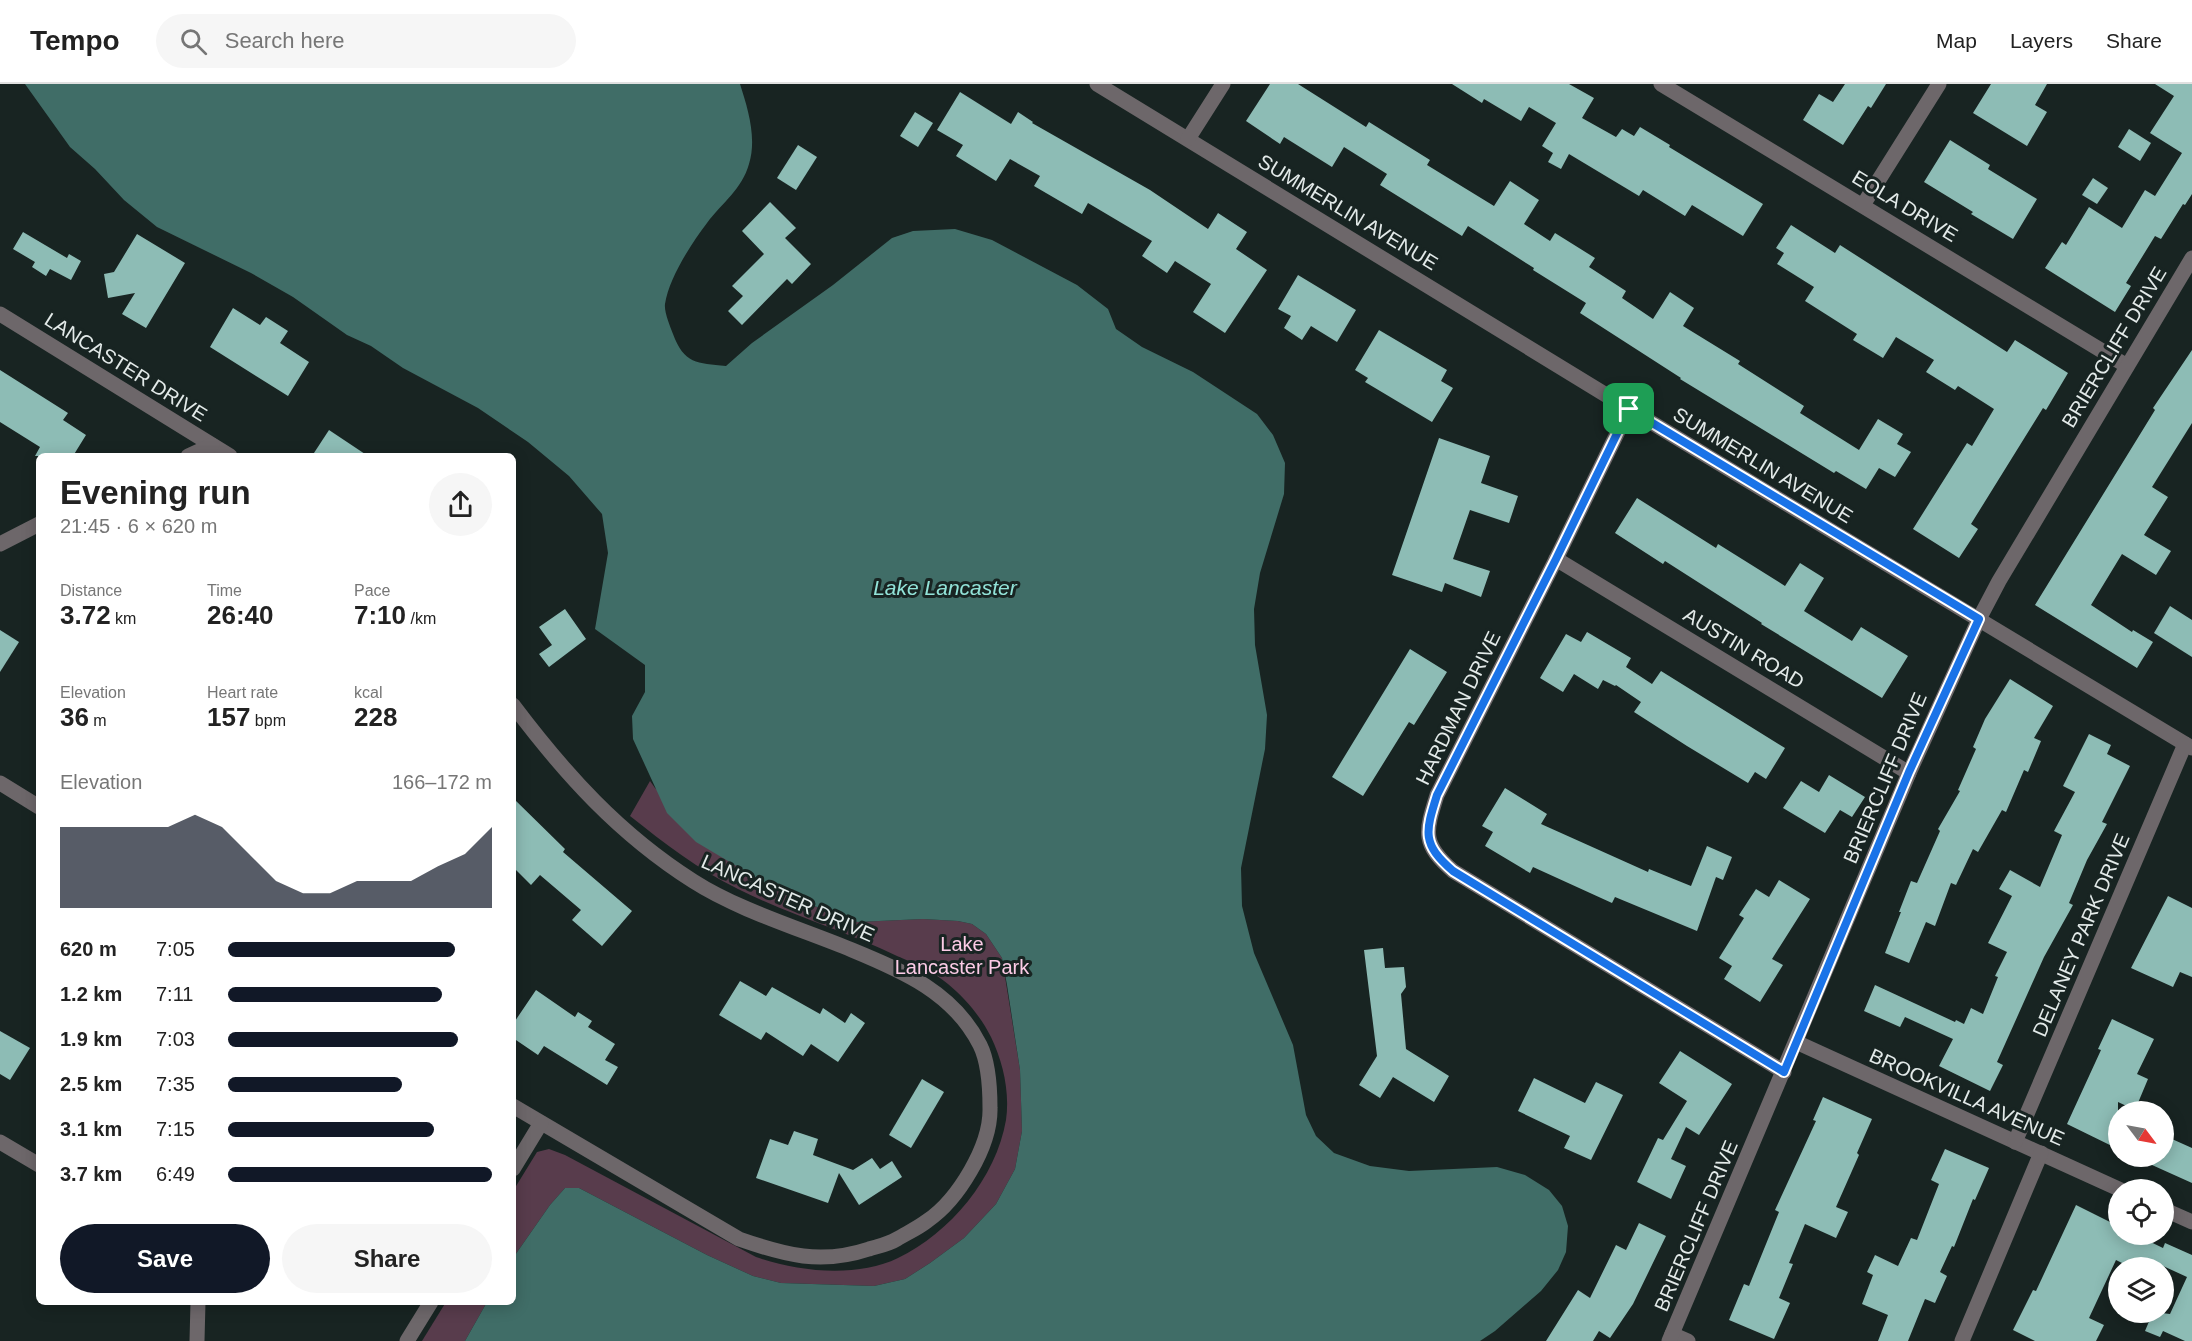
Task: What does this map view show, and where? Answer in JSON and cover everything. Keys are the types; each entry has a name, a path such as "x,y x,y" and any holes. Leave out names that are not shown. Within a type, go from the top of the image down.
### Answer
{"street":[{"name":"SUMMERLIN AVENUE","path":"1097,84 1629,409 2189,746"},
{"path":"1188,139 1222,84"},
{"name":"EOLA DRIVE","path":"1660,84 2127,366"},
{"path":"1863,205 1939,84"},
{"name":"BRIERCLIFF DRIVE","path":"1671,1337 1909,772 1979,619 1999,581 2192,258"},
{"name":"LANCASTER DRIVE","path":"0,314 225,453"},
{"name":"HARDMAN DRIVE","path":"1629,409 1437,795 1430,819 1429,842 1436,856 1453,871 1784,1072"},
{"path":"195,453 212,445"},
{"path":"0,544 36,526"},
{"name":"AUSTIN ROAD","path":"1556,559 1909,772"},
{"name":"LANCASTER DRIVE","path":"516,709 572,779 607,815 671,866 695,882 739,904 900,969 936,992 962,1017 981,1047 989,1083 990,1122 982,1150 959,1188 929,1220 892,1242 849,1256 815,1258 778,1252 739,1239 516,1108"},
{"name":"DELANEY PARK DRIVE","path":"2015,1142 2189,746"},
{"path":"0,783 36,805"},
{"name":"BROOKVILLA AVENUE","path":"1796,1042 2108,1184"},
{"path":"516,1163 541,1123"},
{"path":"0,1142 36,1163"},
{"path":"1962,1341 2041,1153"},
{"path":"2174,1214 2192,1222"},
{"path":"197,1341 198,1305"},
{"path":"407,1341 429,1305"},
{"path":"1671,1337 1688,1341"}],"green space":[{"name":"Lake Lancaster Park","path":"650,781 655,788 760,880 809,904 857,922 923,919 972,924 986,934 1002,958 1020,1070 1022,1131 1015,1169 996,1204 964,1238 905,1279 874,1286 781,1283 753,1276 707,1255 579,1188 565,1188 550,1205 516,1254 516,1186 537,1152 549,1149 565,1155 756,1257 790,1266 827,1271 882,1264 898,1258 935,1234 952,1219 981,1183 1001,1142 1007,1109 1002,1067 987,1030 960,995 924,968 724,882 682,855 630,816"},
{"path":"444,1305 485,1305 465,1341 422,1341"}],"water":[{"name":"Lake Lancaster","path":"25,84 740,84 752,134 751,154 746,173 688,251 671,283 665,304 666,315 677,344 687,357 707,364 726,366 752,343 833,285 892,238 913,231 955,229 992,240 1077,285 1108,309 1116,329 1142,347 1193,372 1257,414 1273,435 1285,463 1284,494 1260,573 1254,609 1255,645 1267,715 1265,749 1241,868 1242,906 1254,953 1293,1045 1306,1115 1316,1136 1334,1153 1370,1166 1409,1171 1497,1167 1525,1175 1549,1190 1562,1206 1568,1226 1566,1252 1558,1270 1541,1291 1480,1341 465,1341 485,1305 516,1305 516,1254 550,1205 565,1188 579,1188 707,1255 753,1276 781,1283 874,1286 905,1279 930,1263 964,1238 996,1204 1015,1169 1022,1131 1020,1070 1002,958 986,934 972,924 923,919 857,922 809,904 760,880 696,842 667,813 633,739 632,716 645,692 645,665 595,629 608,553 602,514 569,476 528,442 478,408 403,368 371,346 347,335 293,297 251,273 157,227 124,200 95,169 70,147"}],"building":[{"path":"1270,84 1298,84 1366,127 1369,122 1430,160 1427,165 1494,206 1510,181 1539,200 1524,224 1550,241 1555,233 1595,258 1589,267 1626,291 1622,298 1653,319 1670,292 1694,308 1683,326 1740,361 1738,364 1804,406 1800,413 1859,450 1878,419 1903,434 1897,444 1911,452 1895,477 1879,468 1866,489 1836,471 1834,473 1680,379 1580,313 1586,303 1468,226 1462,236 1380,185 1387,174 1344,147 1332,167 1284,137 1280,144 1246,121"},
{"path":"1452,84 1569,84 1594,98 1582,118 1616,137 1622,129 1634,136 1640,127 1763,204 1743,236 1692,205 1685,216 1643,190 1639,196 1569,154 1561,169 1548,162 1553,153 1542,146 1556,123 1529,107 1521,121 1484,99 1482,103"},
{"path":"1845,84 1886,84 1871,108 1868,106 1843,145 1803,120 1819,94 1833,102"},
{"path":"1991,84 2047,84 2035,105 2047,112 2027,146 1973,113"},
{"path":"2155,84 2192,84 2192,194 2161,239 2155,236 2126,283 2131,286 2115,312 2045,268 2062,242 2066,245 2089,207 2122,228 2145,190 2155,196 2182,153 2150,133 2174,96"},
{"path":"960,92 1011,124 1018,112 1032,123 1150,190 1208,229 1218,213 1247,232 1236,249 1267,270 1225,333 1193,312 1211,284 1175,261 1167,273 1142,256 1152,241 1088,203 1082,214 1034,186 1040,176 1010,159 996,181 956,156 963,145 937,130"},
{"path":"915,112 933,123 918,147 900,136"},
{"path":"2129,129 2151,143 2140,161 2118,147"},
{"path":"1950,140 1990,165 1988,169 2037,199 2013,239 1924,182"},
{"path":"798,145 817,157 796,190 777,178"},
{"path":"2093,178 2108,188 2097,204 2082,195"},
{"path":"770,202 796,228 785,238 811,264 792,284 787,279 742,325 728,311 743,296 732,286 764,254 742,231"},
{"path":"1791,225 1835,253 1840,245 2007,352 2015,340 2068,373 2046,410 2043,408 1971,524 1978,529 1959,558 1913,529 1967,443 1972,446 1994,409 1958,386 1955,390 1926,372 1934,360 1896,337 1883,358 1853,340 1857,334 1805,301 1814,287 1777,264 1784,253 1776,248"},
{"path":"23,232 67,258 69,254 81,261 71,280 50,269 46,276 32,267 35,262 13,249"},
{"path":"137,234 185,263 146,328 122,314 135,293 108,298 104,274 114,272"},
{"path":"1298,275 1356,310 1337,342 1311,326 1302,340 1284,328 1291,316 1278,309"},
{"path":"233,308 260,325 266,317 288,331 280,343 309,362 288,396 210,347"},
{"path":"1379,330 1447,370 1441,381 1453,388 1432,422 1365,382 1368,378 1355,370"},
{"path":"2192,350 2192,423 2152,487 2168,497 2144,535 2171,551 2156,575 2122,554 2091,605 2132,632 2133,630 2153,642 2137,668 2035,605 2155,410 2153,408"},
{"path":"0,370 68,413 63,420 86,435 75,453 37,453 40,447 0,422"},
{"path":"329,430 364,453 314,453"},
{"path":"1439,438 1490,456 1481,483 1518,496 1509,523 1470,510 1453,559 1490,571 1481,597 1445,583 1442,592 1392,575"},
{"path":"1637,498 1716,548 1718,544 1785,586 1800,563 1824,578 1804,611 1852,641 1861,627 1908,656 1882,698 1761,624 1665,561 1663,564 1615,533"},
{"path":"2170,606 2192,620 2192,657 2154,633"},
{"path":"565,609 586,639 549,667 539,654 552,645 539,627"},
{"path":"0,630 19,642 0,672"},
{"path":"1587,632 1631,658 1626,667 1652,684 1661,671 1785,748 1766,779 1755,772 1748,783 1687,746 1634,712 1641,702 1616,685 1603,680 1598,689 1574,674 1563,692 1540,678 1566,634 1581,642"},
{"path":"1410,649 1447,672 1414,725 1409,722 1363,796 1332,777"},
{"path":"2010,679 2053,706 2034,738 2041,741 2028,772 2024,770 2006,812 2002,810 1978,852 1973,849 1956,885 1951,883 1935,926 1926,922 1909,963 1885,953 1901,912 1899,912 1911,881 1917,883 1940,831 1938,829 1960,791 1958,790 1976,749 1973,747 1985,719"},
{"path":"2089,734 2111,745 2107,754 2130,766 2102,822 2107,824 2087,860 2069,903 2073,905 2044,957 1997,1062 2003,1065 1990,1091 1939,1066 1953,1039 1905,1017 1900,1027 1864,1011 1875,985 1955,1022 1956,1020 1964,1024 1971,1008 1983,1014 1998,977 1995,976 2007,952 1988,943 2012,896 1999,889 2010,870 2040,887 2062,835 2054,831 2075,792 2063,786"},
{"path":"1829,775 1865,797 1852,817 1840,810 1825,833 1783,808 1801,781 1819,792"},
{"path":"1505,788 1547,814 1541,824 1648,872 1649,869 1691,886 1707,846 1732,857 1723,880 1716,877 1697,931 1615,897 1612,903 1533,867 1530,873 1485,846 1493,832 1482,826"},
{"path":"516,801 565,849 563,852 632,911 602,946 572,920 581,910 540,875 531,885 516,870"},
{"path":"1779,880 1810,899 1772,959 1783,965 1760,1002 1724,979 1732,966 1719,958 1744,918 1739,915 1756,889 1769,897"},
{"path":"2168,896 2192,908 2192,977 2180,972 2173,987 2131,968"},
{"path":"1383,948 1385,968 1404,967 1406,987 1401,994 1406,1049 1449,1076 1434,1102 1393,1077 1380,1098 1359,1085 1377,1056 1364,950"},
{"path":"740,981 766,996 772,987 820,1014 823,1008 845,1023 851,1013 865,1023 838,1062 811,1044 803,1056 766,1032 761,1040 719,1015"},
{"path":"536,990 575,1017 578,1012 592,1021 588,1027 615,1044 605,1060 618,1067 607,1085 544,1046 538,1055 516,1040 516,1020"},
{"path":"2112,1019 2154,1039 2137,1074 2148,1079 2139,1101 2108,1101 2108,1144 2067,1124 2101,1050 2098,1049"},
{"path":"0,1031 30,1048 10,1080 0,1074"},
{"path":"1680,1051 1732,1084 1699,1135 1686,1127 1671,1159 1686,1166 1671,1199 1637,1182 1658,1138 1663,1140 1687,1101 1659,1083"},
{"path":"1534,1078 1585,1103 1596,1082 1623,1095 1591,1160 1564,1148 1570,1136 1518,1111"},
{"path":"922,1079 944,1092 911,1148 889,1135"},
{"path":"1823,1097 1872,1119 1836,1207 1848,1212 1836,1238 1805,1224 1789,1263 1793,1264 1779,1298 1790,1303 1774,1339 1729,1320 1744,1284 1749,1286 1779,1212 1775,1210 1816,1121 1813,1120"},
{"path":"794,1131 818,1139 813,1155 853,1170 872,1158 880,1169 892,1161 902,1177 859,1205 839,1173 828,1203 756,1178 770,1139 788,1145"},
{"path":"2174,1140 2192,1148 2192,1183 2156,1167 2174,1167"},
{"path":"1945,1149 1989,1168 1975,1200 1973,1199 1954,1247 1952,1246 1940,1272 1947,1276 1935,1303 1925,1299 1908,1341 1878,1341 1888,1315 1862,1304 1873,1275 1867,1272 1875,1255 1898,1266 1911,1238 1917,1240 1939,1184 1931,1180"},
{"path":"2076,1205 2108,1221 2108,1245 2157,1245 2163,1248 2164,1245 2170,1245 2192,1255 2192,1341 2185,1341 2163,1331 2160,1337 2145,1331 2148,1323 2174,1323 2174,1305 2187,1277 2174,1271 2174,1257 2108,1257 2108,1277 2089,1318 2104,1325 2096,1341 2035,1341 2013,1330 2033,1290 2036,1291"},
{"path":"1639,1223 1666,1236 1633,1304 1610,1338 1599,1331 1593,1341 1546,1341 1578,1290 1590,1298 1616,1245 1626,1250"}],"route":[{"path":"1629,409 1979,619 1909,772 1784,1072 1453,871 1436,856 1429,842 1430,819 1437,795 1629,409"}]}
